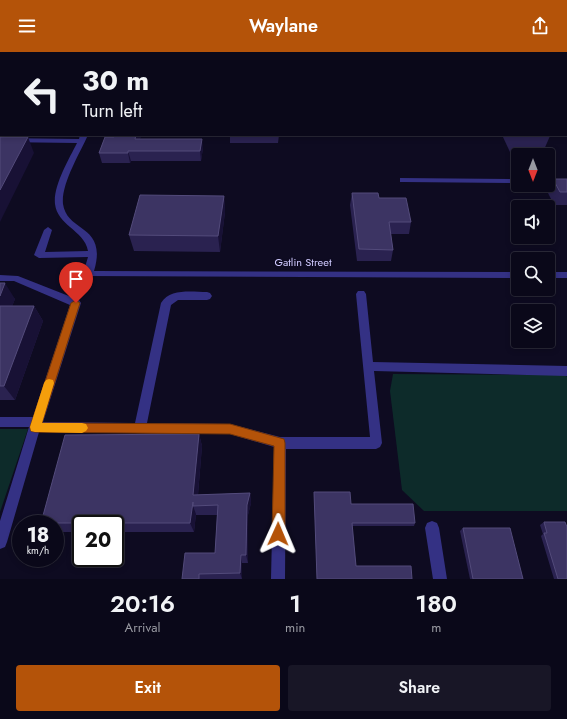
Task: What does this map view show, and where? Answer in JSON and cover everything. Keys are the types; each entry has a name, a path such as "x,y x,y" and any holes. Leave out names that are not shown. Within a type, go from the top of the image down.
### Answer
{"street":[{"path":"0,140 53,138 70,141 83,138"},
{"path":"48,230 39,255 93,254 92,246 87,238 66,218 61,211 59,204 61,188 83,138"},
{"path":"403,180 511,180"},
{"path":"555,180 567,181"},
{"name":"Gatlin Street","path":"93,254 88,274 511,275"},
{"path":"555,275 567,275"},
{"path":"0,278 15,278 76,303 36,424 0,542"},
{"path":"0,422 140,428 230,429 280,443 376,443 361,294"},
{"path":"140,428 166,304 176,296 207,296"},
{"path":"368,366 567,371"},
{"path":"278,579 280,443"},
{"path":"432,528 440,579"}],"green space":[{"path":"393,374 565,375 567,377 567,511 424,511 402,490 390,391"},
{"path":"0,429 28,429 0,512"}],"building":[{"path":"136,136 135,139 202,139 200,151 128,151 128,153 99,153 105,137"},
{"path":"0,137 28,137 0,190"},
{"path":"555,179 567,179 567,192 560,192 555,183"},
{"path":"352,193 378,193 379,198 406,198 411,222 389,222 393,250 359,249"},
{"path":"140,195 224,196 218,236 129,235"},
{"path":"0,283 5,283 0,296"},
{"path":"0,306 34,306 4,386 0,386"},
{"path":"199,434 193,495 250,493 247,505 246,555 241,555 240,573 199,574 199,579 182,579 185,553 215,553 218,505 193,506 193,502 190,523 124,523 124,515 72,515 72,523 64,523 64,515 43,515 65,435"},
{"path":"314,492 350,492 351,504 413,504 415,523 352,523 356,566 411,566 412,579 317,579"},
{"path":"544,522 565,522 567,527 567,579 558,579 544,533 547,533"},
{"path":"463,528 510,528 523,579 473,579"}],"slow traffic":[{"path":"49,383 35,427 82,428"}],"route":[{"path":"76,303 35,427 230,429 280,443 278,534"}]}
